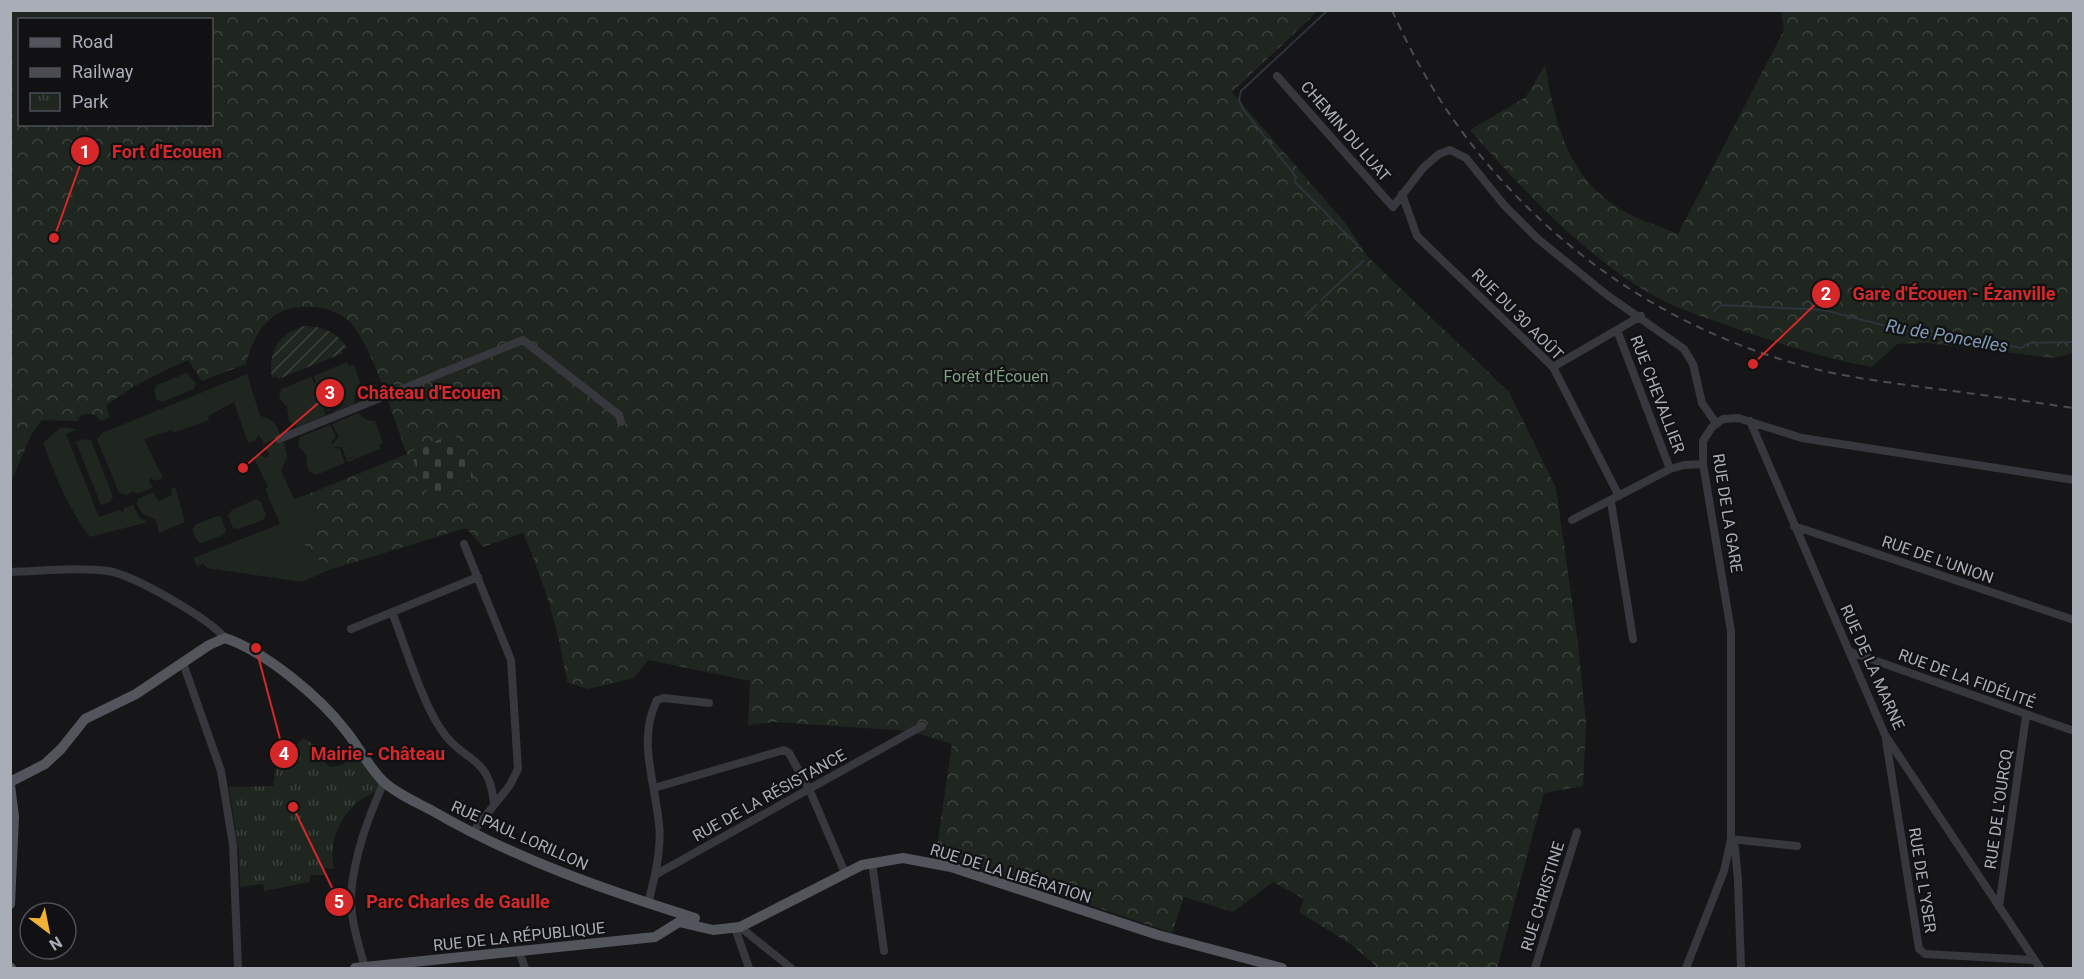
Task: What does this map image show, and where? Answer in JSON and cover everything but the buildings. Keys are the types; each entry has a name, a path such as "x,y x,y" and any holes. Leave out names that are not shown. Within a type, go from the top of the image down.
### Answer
{"main road":[{"name":"RUE PAUL LORILLON","path":"225,638 241,644 310,694 329,711 384,782 472,833 648,904 737,927"},
{"path":"10,904 14,817 10,784 45,764 61,749 85,719 136,694 209,645 225,638"},
{"name":"RUE DE LA LIBÉRATION","path":"737,927 845,873 872,862 903,858 932,862 1158,935 1282,969"},
{"path":"672,925 683,921 713,930 737,927"},
{"name":"RUE DE LA RÉPUBLIQUE","path":"356,969 655,937 672,925"}],"street":[{"name":"CHEMIN DU LUAT","path":"1277,76 1393,207 1402,194"},
{"path":"1402,194 1431,160 1445,151 1454,150 1466,158 1504,205 1538,239 1607,295 1641,316 1684,349 1693,364 1702,403 1716,423 1731,417 1802,438 2073,480"},
{"name":"RUE DU 30 AOÛT","path":"1402,194 1417,236 1553,367 1619,496"},
{"path":"1553,367 1641,316"},
{"name":"RUE CHEVALLIER","path":"1617,330 1670,469"},
{"path":"279,439 524,340 619,415 621,422"},
{"name":"RUE DE LA MARNE","path":"1750,421 1885,735 2040,969"},
{"name":"RUE DE LA GARE","path":"1686,969 1724,871 1731,839 1731,631 1703,464 1703,441 1716,423"},
{"path":"1572,520 1611,502 1670,469 1684,465 1703,464"},
{"path":"1611,502 1633,639"},
{"name":"RUE DE L'UNION","path":"1794,526 2073,620"},
{"path":"464,544 511,660 518,769 510,785 472,833"},
{"path":"10,572 54,570 118,573 204,620 225,638"},
{"path":"351,629 478,577"},
{"path":"392,612 440,728 456,747 472,756 483,768 492,783 494,804"},
{"name":"RUE DE LA FIDÉLITÉ","path":"1851,652 2073,731"},
{"path":"183,663 221,771 233,845 238,969"},
{"path":"648,904 655,875 660,827 648,750 650,716 657,700 671,698 709,703"},
{"name":"RUE DE L'OURCQ","path":"1999,907 2026,716"},
{"name":"RUE DE LA RÉSISTANCE","path":"655,875 810,791 922,726"},
{"name":"RUE DE L'YSER","path":"1885,735 1918,950 1925,954 2034,960"},
{"path":"654,788 784,750 789,753 810,791 845,873"},
{"path":"365,968 354,926 351,896 367,820 384,782"},
{"name":"RUE CHRISTINE","path":"1535,969 1577,832"},
{"path":"1731,839 1797,846"},
{"path":"1731,839 1735,848 1741,969"},
{"path":"872,862 884,951"},
{"path":"1724,871 1737,891"},
{"path":"666,909 672,925"},
{"path":"737,927 749,969"},
{"path":"737,927 791,969"},
{"path":"519,951 525,969"}],"green space":[{"name":"Forêt d'Écouen","path":"11,11 1318,11 1232,92 1346,224 1368,257 1509,392 1556,488 1578,643 1586,723 1583,786 1544,793 1497,968 1375,968 1376,966 1352,945 1299,912 1304,899 1273,882 1233,912 1184,897 1172,933 936,853 952,744 910,731 774,722 748,725 750,681 648,660 634,678 588,689 567,682 550,606 523,533 483,547 466,528 329,570 304,544 320,521 306,495 407,454 381,381 364,342 345,318 333,311 307,307 283,311 275,315 261,329 246,364 202,381 188,360 125,392 106,406 110,417 101,421 95,415 87,414 81,415 77,421 42,420 32,433 11,482"},
{"path":"1781,11 2073,11 2073,353 2054,358 1927,343 1897,344 1872,367 1801,350 1695,314 1647,292 1590,251 1528,193 1470,130 1526,97 1545,65 1564,141 1582,174 1595,189 1618,208 1678,234 1784,30"},
{"path":"304,326 329,331 347,348 342,350 343,353 278,379 277,376 272,378 272,360 277,345 287,334"},
{"path":"347,362 349,366 354,365 362,387 355,395 354,404 330,413 348,403 327,411 323,400 325,397 314,399 321,401 326,415 297,427 289,422 287,407 279,398 281,389 311,377 316,385 314,376"},
{"path":"187,373 196,384 194,389 162,402 157,400 154,391 157,385"},
{"path":"247,374 260,416 275,424 280,434 278,438 263,444 258,435 255,441 248,443 234,402 208,416 209,420 173,433 172,430 144,439 163,478 156,481 150,478 149,482 153,487 137,494 134,491 127,495 119,493 97,439 102,433"},
{"path":"358,413 367,420 375,421 383,443 379,445 380,449 348,462 346,460 360,454 346,459 342,447 333,447 340,449 345,463 316,475 312,473 307,467 306,455 298,446 300,437 330,425 336,437 332,444 339,437 332,424"},
{"path":"61,427 77,429 66,434 99,517 119,510 123,512 124,508 133,505 140,518 148,522 90,537 69,504 43,443"},
{"path":"455,433 474,478 429,497 410,452"},
{"path":"84,439 91,440 113,497 110,502 101,505 76,442"},
{"path":"279,441 284,443 287,458 281,470 294,499 306,495 320,521 304,544 329,570 302,582 207,568 202,563 198,568 193,558 280,524 265,489 268,487 254,458 261,455 266,458 269,454 264,448"},
{"path":"175,487 185,522 159,533 156,520 143,514 136,503 139,498 155,492 159,501 172,495 171,489"},
{"path":"256,499 261,502 266,515 263,520 238,529 233,528 228,515 232,510"},
{"path":"217,516 221,517 226,531 223,535 202,543 198,542 192,530 195,525"},
{"path":"303,738 316,746 317,755 330,767 342,765 357,753 379,776 381,790 358,802 342,820 334,843 334,869 325,868 324,875 310,875 310,882 264,891 263,884 240,887 239,853 229,787 273,786 279,760"}],"waterway":[{"path":"1328,10 1241,91 1239,100 1243,109 1296,177 1295,182 1357,245"},
{"path":"1321,300 1363,261"},
{"path":"1305,316 1316,305"},
{"name":"Ru de Poncelles","path":"1714,311 1721,305 1824,310 1927,335 1961,337 2021,348 2029,343 2074,342"}],"railway":[{"path":"1392,10 1424,73 1462,132 1506,185 1556,234 1611,276 1670,312 1733,342 1816,369 1880,381 2074,408"}],"place":[{"name":"Fort d'Ecouen","path":"54,238"},
{"name":"Gare d'Écouen - Ézanville","path":"1753,364"},
{"name":"Château d'Ecouen","path":"243,468"},
{"name":"Mairie - Château","path":"256,648"},
{"name":"Parc Charles de Gaulle","path":"293,807"}]}
